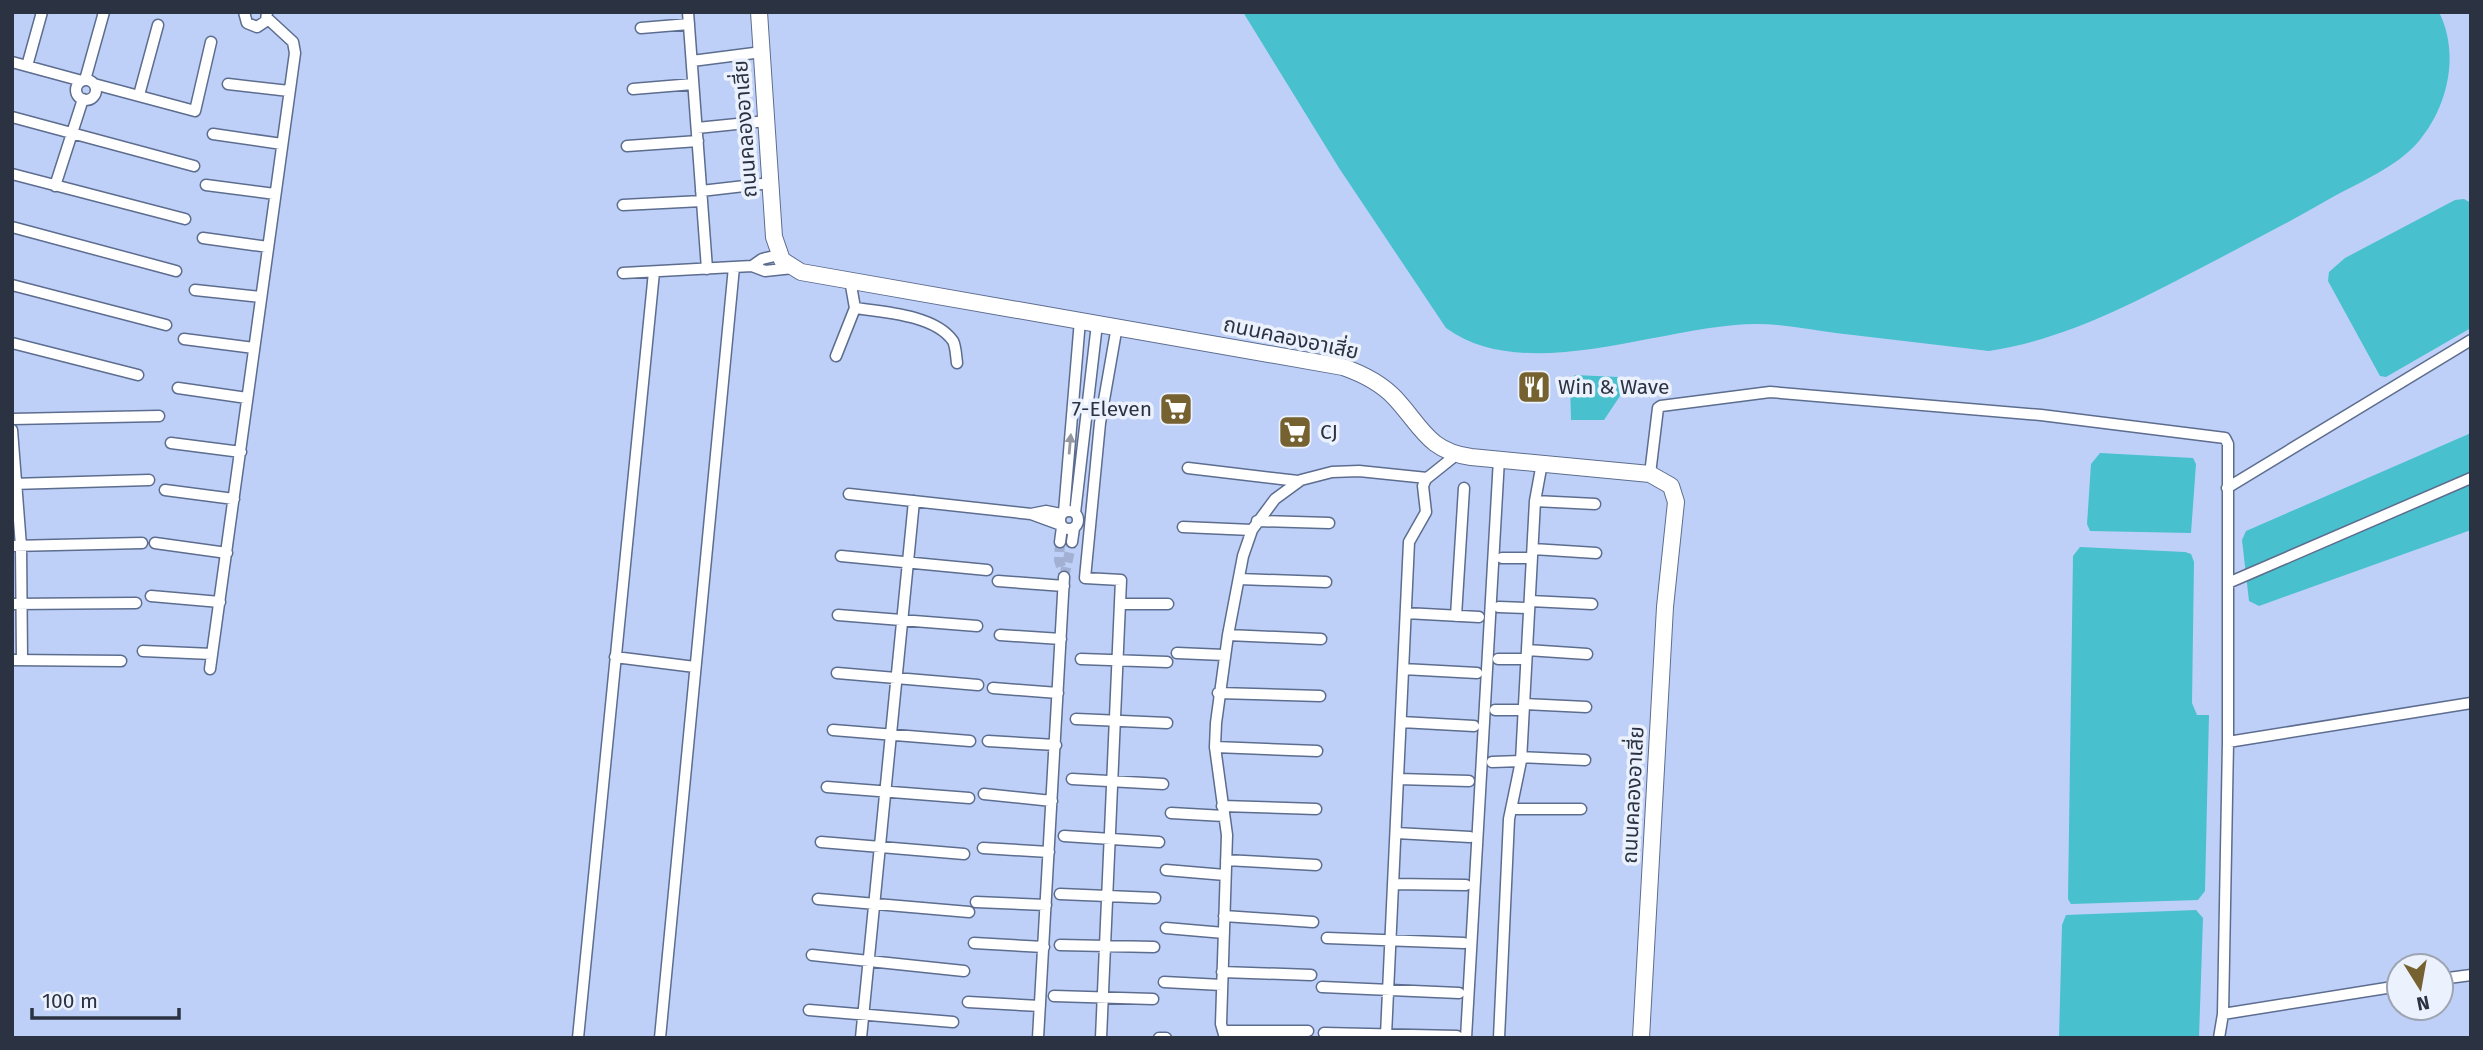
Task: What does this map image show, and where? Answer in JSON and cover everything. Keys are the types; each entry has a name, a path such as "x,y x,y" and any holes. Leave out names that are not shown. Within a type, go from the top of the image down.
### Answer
{"street":[{"path":"27,66 42,12"},
{"path":"55,186 83,99 76,89 87,82 104,12"},
{"path":"210,668 295,53 293,41 267,15 262,25 251,26 247,23 244,12"},
{"name":"ถนนคลองอาเสี่ย","path":"759,12 774,237 779,255 793,268 801,272 1117,326 1354,371 1394,397 1434,444 1456,455 1650,474 1671,486 1676,502 1665,607 1641,1038"},
{"path":"641,29 689,18 707,269"},
{"path":"139,95 158,25"},
{"path":"12,62 195,111 211,42"},
{"path":"692,61 762,52"},
{"path":"228,84 289,91"},
{"path":"633,89 693,84"},
{"path":"12,117 194,166"},
{"path":"697,128 766,121"},
{"path":"213,134 282,144"},
{"path":"627,146 698,141"},
{"path":"12,174 185,219"},
{"path":"622,205 702,196 770,183"},
{"path":"205,186 275,194"},
{"path":"12,227 176,271"},
{"path":"203,239 268,247"},
{"path":"752,266 762,259 779,255"},
{"path":"623,273 752,266 765,271 793,268"},
{"path":"660,1038 734,267"},
{"path":"578,1038 654,272"},
{"path":"836,356 855,308 850,280"},
{"path":"12,285 166,325"},
{"path":"195,290 261,297"},
{"path":"855,308 918,320 943,331 955,343 957,363"},
{"path":"1072,542 1066,520 1080,320"},
{"path":"1060,542 1066,520 1097,324"},
{"path":"1101,1038 1121,580 1085,578 1100,423 1117,326"},
{"path":"184,339 254,348"},
{"path":"2227,488 2471,340"},
{"path":"12,345 138,375"},
{"path":"178,388 247,398"},
{"path":"1650,474 1658,408 1770,392 2041,415 2218,435 2225,438 2228,444 2228,741 2223,1014 2219,1038"},
{"path":"12,419 159,416"},
{"path":"12,430 17,660 121,661"},
{"path":"171,443 241,452"},
{"path":"1386,1035 1409,542 1426,512 1423,486 1427,478 1456,455"},
{"path":"1324,1033 1462,1037 1499,459"},
{"path":"1499,1038 1511,808 1521,759 1535,500 1542,463"},
{"path":"1188,468 1298,481"},
{"path":"1308,1031 1224,1034 1222,985 1226,860 1215,747 1218,693 1238,579 1254,526 1286,488 1298,481 1332,472 1359,471 1427,478"},
{"path":"2228,583 2471,478"},
{"path":"15,484 149,480"},
{"path":"1456,616 1464,488"},
{"path":"165,490 234,499"},
{"path":"849,494 1066,520"},
{"path":"1535,500 1595,504"},
{"path":"861,1038 914,501"},
{"path":"1183,527 1329,523"},
{"path":"16,546 142,543"},
{"path":"155,543 227,553"},
{"path":"1502,558 1532,554 1596,553"},
{"path":"841,556 987,570"},
{"path":"1238,579 1326,582"},
{"path":"998,582 1064,582 1038,1038"},
{"path":"151,596 220,602"},
{"path":"17,604 136,603"},
{"path":"1120,604 1168,604"},
{"path":"1499,607 1592,604"},
{"path":"1406,613 1479,617"},
{"path":"838,615 976,626"},
{"path":"1000,635 1061,639"},
{"path":"1228,635 1321,639"},
{"path":"143,651 212,654"},
{"path":"1177,653 1224,655"},
{"path":"1498,659 1527,654 1587,653"},
{"path":"615,657 695,667"},
{"path":"1082,659 1167,662"},
{"path":"1403,669 1476,673"},
{"path":"837,673 978,685"},
{"path":"992,688 1058,693"},
{"path":"1218,693 1320,696"},
{"path":"2228,741 2471,703"},
{"path":"1495,710 1586,707"},
{"path":"1076,719 1167,723"},
{"path":"1401,722 1474,726"},
{"path":"833,730 970,741"},
{"path":"988,741 1056,745"},
{"path":"1215,747 1317,751"},
{"path":"1492,762 1521,759 1585,760"},
{"path":"1072,779 1163,785"},
{"path":"1398,779 1469,781"},
{"path":"827,787 969,798"},
{"path":"985,794 1052,801"},
{"path":"1511,808 1581,809"},
{"path":"1171,813 1316,809"},
{"path":"1396,833 1470,837"},
{"path":"1065,836 1159,842"},
{"path":"821,842 964,854"},
{"path":"983,848 1049,852"},
{"path":"1226,860 1316,865"},
{"path":"1166,870 1225,875"},
{"path":"1393,884 1466,885"},
{"path":"1060,894 1155,898"},
{"path":"817,899 969,912"},
{"path":"976,902 1046,905"},
{"path":"1224,916 1313,922"},
{"path":"1166,928 1224,933"},
{"path":"1327,938 1464,943"},
{"path":"974,943 1044,947"},
{"path":"1060,944 1154,947"},
{"path":"813,955 964,971"},
{"path":"1223,972 1311,975"},
{"path":"1164,982 1222,985"},
{"path":"1322,987 1459,993"},
{"path":"2223,1014 2385,988"},
{"path":"1054,996 1153,999"},
{"path":"968,1002 1040,1006"},
{"path":"809,1010 953,1023"},
{"path":"1159,1038 1166,1038"}],"shaded area":[{"path":"1243,12 2439,12 2449,45 2450,62 2444,96 2437,112 2419,141 2400,159 2366,180 2146,296 2095,320 2043,339 1989,351 1757,324 1720,327 1555,353 1516,352 1479,345 1446,328 1339,168"},
{"path":"2464,199 2471,203 2471,328 2386,377 2380,376 2328,281 2329,272 2345,258 2455,200"},
{"path":"1575,375 1618,377 1620,396 1604,420 1571,420 1570,380"},
{"path":"2471,433 2471,530 2259,606 2249,601 2242,540 2246,531"},
{"path":"2100,453 2193,458 2196,464 2191,533 2090,531 2087,524 2091,464"},
{"path":"2080,547 2185,552 2191,554 2194,562 2192,703 2197,715 2209,715 2205,891 2198,900 2071,904 2068,899 2073,556"},
{"path":"2196,910 2203,918 2199,1038 2059,1038 2062,925 2066,915"}],"tunnel":[{"path":"1060,542 1059,560 1064,577"},
{"path":"1064,577 1072,542"}],"place":[{"name":"Win & Wave","path":"1534,387"},
{"name":"7-Eleven","path":"1176,409"},
{"name":"CJ","path":"1295,432"}]}
